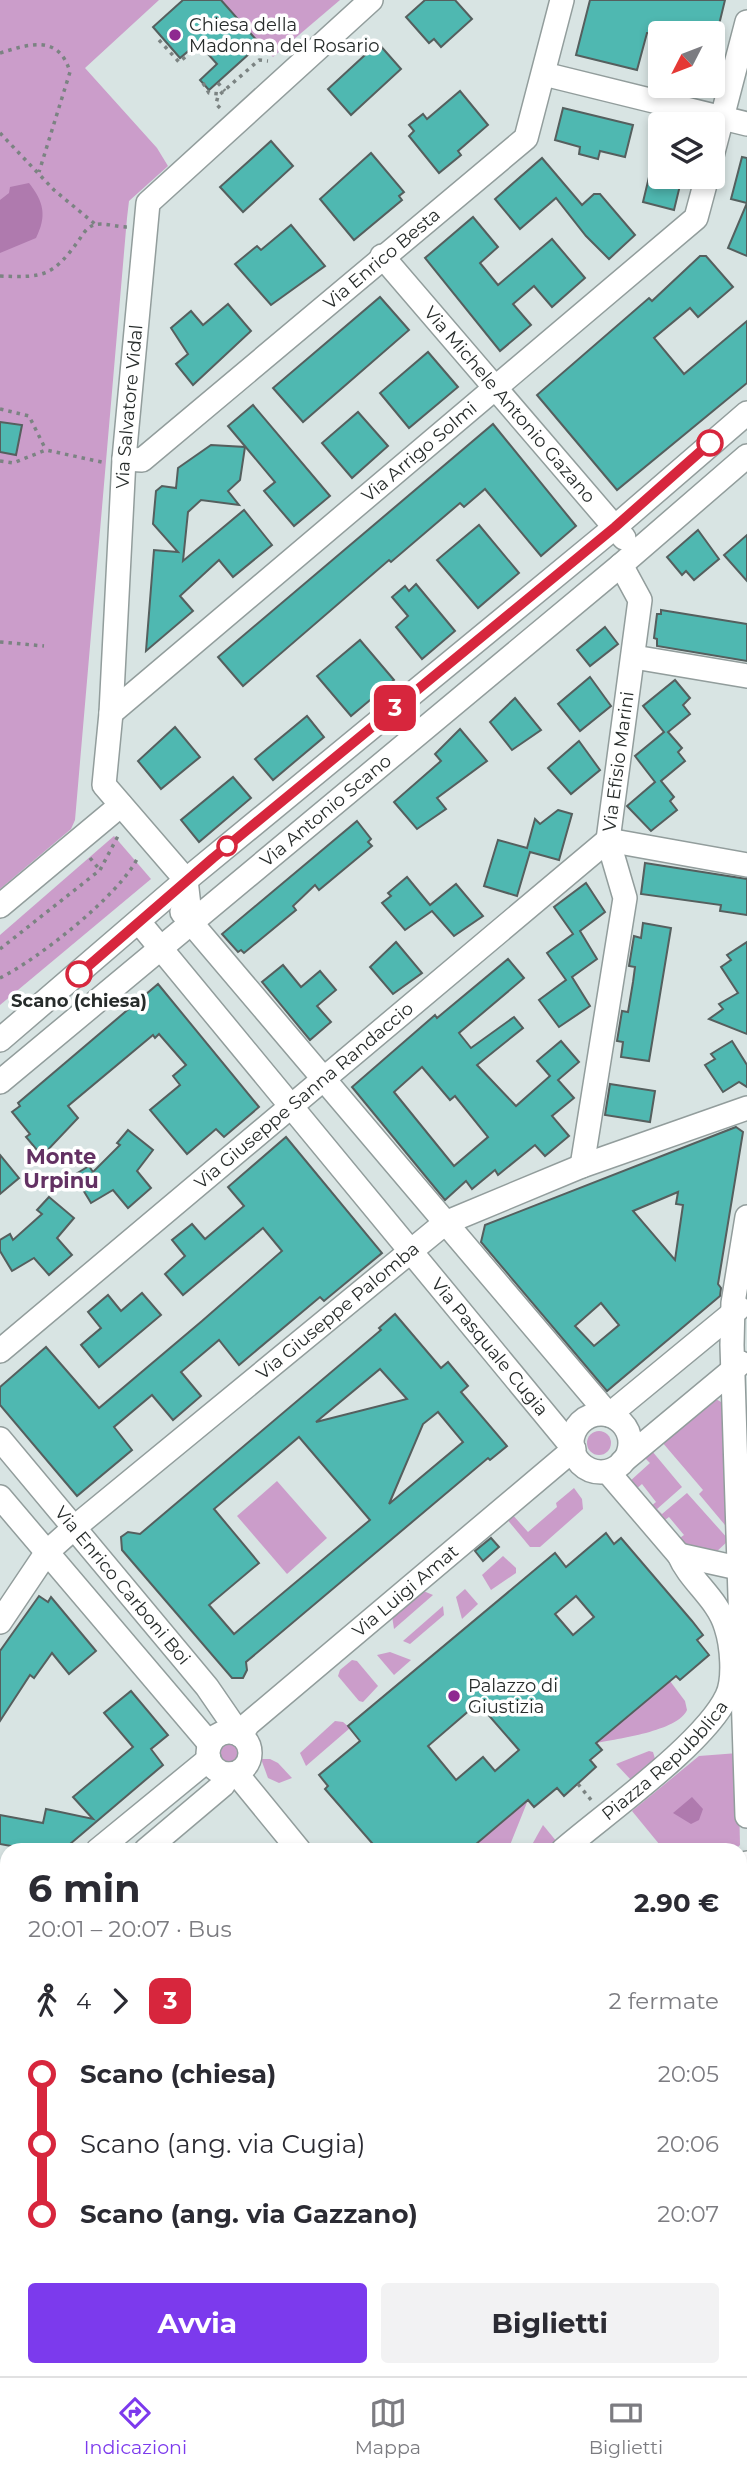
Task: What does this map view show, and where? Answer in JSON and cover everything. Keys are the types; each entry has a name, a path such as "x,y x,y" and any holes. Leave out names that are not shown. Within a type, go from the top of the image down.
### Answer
{"street":[{"name":"Via Salvatore Vidal","path":"186,880 104,785 111,713 118,462 148,203 371,0"},
{"name":"Via Enrico Besta","path":"118,462 142,460 382,256 526,138 562,0"},
{"path":"724,112 747,22"},
{"path":"544,74 702,112"},
{"path":"725,118 747,124"},
{"name":"Via Arrigo Solmi","path":"111,713 696,218 704,189"},
{"name":"Via Michele Antonio Gazano","path":"382,256 615,527 628,559"},
{"name":"Via Antonio Scano","path":"0,1040 186,880 615,527 747,414"},
{"name":"Via Antonio Scano","path":"0,1082 628,559 747,456"},
{"name":"Via Efisio Marini","path":"582,1166 625,898 608,841 640,600 628,559"},
{"path":"634,657 747,676"},
{"path":"0,906 121,805"},
{"path":"608,841 747,865"},
{"name":"Via Giuseppe Sanna Randaccio","path":"0,1351 608,841"},
{"path":"186,880 191,923"},
{"path":"168,896 608,1415 627,1429 630,1441 628,1453 614,1468"},
{"name":"Via Pasquale Cugia","path":"139,922 574,1448"},
{"name":"Via Giuseppe Palomba","path":"0,1622 47,1552 445,1223 582,1166 747,1108"},
{"path":"747,1217 742,1302 742,1569 747,1816"},
{"name":"Via Luigi Amat","path":"241,1735 248,1724 574,1448 575,1430 582,1421 595,1414 608,1415 742,1302"},
{"path":"574,1448 575,1455 585,1467 614,1468 742,1363"},
{"name":"Via Enrico Carboni Boi","path":"0,1439 207,1688 241,1735 250,1753 246,1765 233,1773"},
{"path":"614,1468 679,1555 742,1569"},
{"name":"Via Enrico Carboni Boi","path":"0,1497 210,1751 217,1770 233,1773 293,1843"},
{"name":"Piazza Repubblica","path":"571,1843 697,1736 726,1698 731,1679 726,1627 720,1613 685,1568 679,1555"},
{"path":"697,1736 734,1732 746,1737"},
{"path":"106,1843 210,1751 220,1734 241,1735"},
{"path":"154,1843 223,1785 233,1773"}],"path":[{"path":"159,40 179,62 197,48"},
{"path":"0,53 32,43 52,47 66,58 70,72 39,172"},
{"path":"220,108 216,100 223,92 259,60 268,61"},
{"path":"203,83 209,93 223,92"},
{"path":"218,83 223,92"},
{"path":"0,133 95,224 126,227 146,223"},
{"path":"0,276 21,277 50,272 61,265 86,230 95,224"},
{"path":"0,410 29,416 46,450"},
{"path":"0,461 13,463 46,450 118,462"},
{"path":"0,642 44,646"},
{"path":"115,830 125,842"},
{"path":"0,950 100,870 118,834"},
{"path":"131,850 145,865"},
{"path":"87,853 100,870"},
{"path":"0,978 20,968 86,914 130,875 138,857"},
{"path":"578,1784 589,1797"}],"shaded area":[{"path":"0,0 159,0 85,68 157,148 168,166 129,201 75,820 71,829 0,889"},
{"path":"220,0 340,0 273,57"},
{"path":"29,183 41,203 43,216 36,238 0,253 0,200 9,193 10,187"},
{"path":"114,836 151,879 0,1005 0,935"},
{"path":"716,1399 726,1405 730,1531 699,1494 703,1490 662,1442 710,1401"},
{"path":"599,1431 608,1434 611,1443 608,1452 599,1455 590,1452 587,1443 590,1434"},
{"path":"652,1451 682,1487 657,1509 662,1514 687,1493 729,1540 715,1553 698,1555 677,1540 684,1535 669,1517 662,1522 650,1507 656,1502 642,1484 635,1490 629,1482 650,1463 644,1457"},
{"path":"277,1481 327,1538 287,1574 237,1516"},
{"path":"574,1488 582,1499 583,1509 540,1547 530,1547 506,1518 511,1513 528,1532"},
{"path":"503,1556 516,1568 516,1573 491,1590 482,1575"},
{"path":"465,1589 478,1604 462,1619 456,1597"},
{"path":"421,1590 433,1595 394,1629 392,1616"},
{"path":"443,1606 444,1615 410,1644 403,1641"},
{"path":"390,1652 411,1660 394,1675 377,1655"},
{"path":"352,1660 357,1661 378,1686 363,1702 359,1701 338,1676 340,1670"},
{"path":"670,1681 685,1701 687,1710 681,1717 660,1729 596,1743"},
{"path":"335,1721 343,1722 350,1728 306,1766 300,1753"},
{"path":"227,1742 235,1746 239,1754 235,1762 227,1766 219,1762 215,1754 219,1746"},
{"path":"649,1751 653,1752 655,1759 631,1780 616,1764"},
{"path":"738,1753 740,1843 658,1843 632,1811 699,1756"},
{"path":"261,1759 278,1763 292,1778 279,1783 268,1778"},
{"path":"692,1797 703,1809 699,1820 691,1824 673,1813"},
{"path":"528,1800 511,1843 477,1843"},
{"path":"543,1825 557,1842 556,1843 533,1843"}],"building":[{"path":"183,0 221,0 260,44 209,90 200,80 217,64 198,43 180,58 153,27"},
{"path":"425,0 455,0 472,19 441,47 434,39 429,43 406,17"},
{"path":"590,0 725,0 720,21 648,21 648,33 637,70 576,55"},
{"path":"378,43 401,69 351,115 328,89"},
{"path":"460,91 488,125 458,151 461,155 439,173 409,136 414,131 409,125 423,114 427,119"},
{"path":"563,108 633,125 625,157 600,151 598,159 579,154 580,147 555,140"},
{"path":"271,141 293,166 243,212 220,187"},
{"path":"371,153 404,192 399,196 402,200 354,240 320,199"},
{"path":"742,157 747,158 747,203 731,199"},
{"path":"542,158 582,205 594,194 600,194 635,235 609,259 586,236 556,198 520,229 495,199"},
{"path":"648,181 648,189 679,189 674,210 643,202"},
{"path":"747,203 747,256 728,248"},
{"path":"473,217 498,247 480,263 498,285 552,239 585,278 552,307 534,286 513,304 531,325 500,351 425,258"},
{"path":"291,225 325,266 271,305 235,264 257,246 261,250"},
{"path":"700,256 706,256 733,287 698,317 690,308 654,338 684,374 747,321 747,383 617,490 537,395 649,298 652,301"},
{"path":"380,297 409,330 303,422 273,388"},
{"path":"228,304 251,331 193,385 176,364 188,354 171,328 191,311 203,325"},
{"path":"428,352 458,387 409,428 380,393"},
{"path":"253,405 330,496 294,526 264,491 275,482 228,426"},
{"path":"358,412 388,446 352,478 322,443"},
{"path":"0,422 22,425 16,455 0,452"},
{"path":"493,424 576,526 541,556 485,489 464,507 460,503 391,562 389,560 243,686 218,657"},
{"path":"211,445 245,447 240,480 228,491 239,505 201,500 188,512 183,561 244,510 272,545 233,577 219,560 180,596 193,611 146,651 154,550 178,552 153,524 156,491 162,486 176,488 178,468"},
{"path":"479,525 519,573 478,608 437,560"},
{"path":"698,530 719,559 694,580 686,571 682,575 667,557"},
{"path":"747,535 747,581 724,555"},
{"path":"416,584 455,631 422,659 396,627 408,616 392,597 405,586 409,591"},
{"path":"661,610 747,624 747,661 657,646 657,639 654,638 657,614 661,614"},
{"path":"605,627 618,644 590,666 577,650"},
{"path":"360,640 394,680 351,716 317,676"},
{"path":"590,677 611,706 580,731 558,704"},
{"path":"675,680 690,698 683,705 690,714 668,732 682,748 678,752 685,761 661,781 674,797 670,801 677,810 651,831 627,806 655,782 635,756 664,732 643,706"},
{"path":"515,698 541,730 512,750 490,722"},
{"path":"307,716 324,737 273,780 255,759"},
{"path":"175,727 200,757 161,789 138,761"},
{"path":"460,729 487,761 437,798 446,809 417,829 394,802 441,761 435,754"},
{"path":"579,741 600,770 571,794 548,768"},
{"path":"233,777 251,798 199,842 181,820"},
{"path":"558,810 572,814 559,860 530,852 517,896 484,886 498,840 527,848 535,819 540,824"},
{"path":"357,821 371,839 368,842 372,846 319,890 315,885 293,906 296,910 244,953 241,950 238,952 222,934"},
{"path":"645,863 747,879 747,915 720,911 721,905 641,894"},
{"path":"407,877 430,905 456,884 483,916 454,936 432,911 405,930 382,903 391,896 388,893"},
{"path":"586,883 605,912 580,931 597,959 572,977 590,1006 559,1027 539,1000 566,980 547,953 573,934 554,907"},
{"path":"643,923 671,928 649,1061 621,1057 623,1042 617,1041 622,1011 628,1012 633,982 635,967 629,966 634,936 641,938"},
{"path":"396,942 422,973 393,994 370,967"},
{"path":"747,942 747,1034 709,1019 723,1009 719,1004 738,993 721,967 731,960 727,955"},
{"path":"508,959 524,978 459,1033 471,1048 514,1017 523,1028 477,1065 516,1106 550,1076 537,1061 561,1041 579,1062 558,1080 574,1098 552,1116 569,1136 545,1156 535,1145 498,1175 495,1170 472,1189 466,1181 445,1200 352,1087 435,1015 437,1018","holes":["422,1067 450,1100 455,1096 488,1137 454,1166 394,1092"]},
{"path":"283,965 301,987 320,971 336,990 317,1006 331,1022 310,1040 262,982"},
{"path":"158,984 259,1107 224,1137 216,1129 187,1154 150,1110 180,1085 173,1076 186,1065 159,1034 155,1038 153,1035 68,1106 78,1118 42,1156 26,1137 30,1134 12,1112 20,1106 18,1103"},
{"path":"732,1041 747,1065 747,1087 739,1082 723,1092 705,1065 715,1059 711,1054"},
{"path":"610,1084 655,1091 650,1122 605,1115"},
{"path":"736,1127 743,1132 718,1284 721,1288 720,1296 607,1391 481,1242 485,1225","holes":["678,1192 676,1204 683,1205 675,1260 633,1211","601,1303 619,1325 594,1346 575,1326"]},
{"path":"128,1130 153,1150 137,1171 151,1188 128,1208 113,1190 91,1203 74,1175 89,1166 93,1172 120,1145 117,1143"},
{"path":"286,1137 382,1253 324,1301 320,1297 239,1365 219,1340 181,1372 201,1396 173,1420 152,1395 114,1427 132,1450 77,1496 0,1405 0,1387 46,1347 99,1408 202,1321 282,1251 263,1228 183,1295 165,1274 185,1256 172,1240 192,1224 205,1239 244,1206 228,1187"},
{"path":"0,1155 19,1178 0,1194"},
{"path":"49,1197 74,1218 57,1238 72,1255 49,1275 34,1258 12,1271 0,1251 0,1240 10,1234 13,1240 42,1214 37,1210"},
{"path":"142,1293 161,1315 99,1367 81,1345 101,1328 88,1312 108,1295 121,1311"},
{"path":"395,1314 441,1368 448,1362 468,1386 461,1392 507,1446 490,1460 488,1458 246,1662 247,1670 243,1678 232,1678 122,1550 121,1537 128,1532 140,1534 381,1330 379,1328","holes":["380,1369 407,1399 316,1422","438,1412 463,1442 389,1504 423,1424","299,1437 370,1520 234,1634 209,1605 259,1563 214,1509"]},
{"name":"Palazzo di Giustizia","path":"606,1533 614,1544 621,1538 703,1635 697,1640 709,1655 680,1680 676,1676 596,1743 602,1750 590,1760 596,1767 564,1796 557,1788 534,1807 528,1800 477,1843 372,1843 325,1789 328,1786 319,1775 360,1741 348,1726 555,1553 566,1567","holes":["576,1596 594,1617 573,1635 555,1614","478,1703 519,1750 495,1771 483,1757 456,1780 428,1746"]},
{"path":"491,1538 499,1547 483,1561 475,1551"},
{"path":"39,1596 48,1602 51,1597 96,1651 69,1674 52,1653 34,1678 30,1675 0,1721 0,1651"},
{"path":"131,1691 168,1735 151,1749 163,1765 71,1843 0,1843 0,1815 43,1823 46,1809 93,1819 73,1797 133,1747 104,1713"}],"bus line":[{"name":"3","path":"79,974 186,880 615,527 710,443"}],"place":[{"name":"Chiesa della Madonna del Rosario","path":"175,35"},
{"name":"Scano (chiesa)","path":"79,974"},
{"name":"Palazzo di Giustizia","path":"454,1696"}],"district":[{"name":"Monte Urpinu","path":"61,1168"}]}
